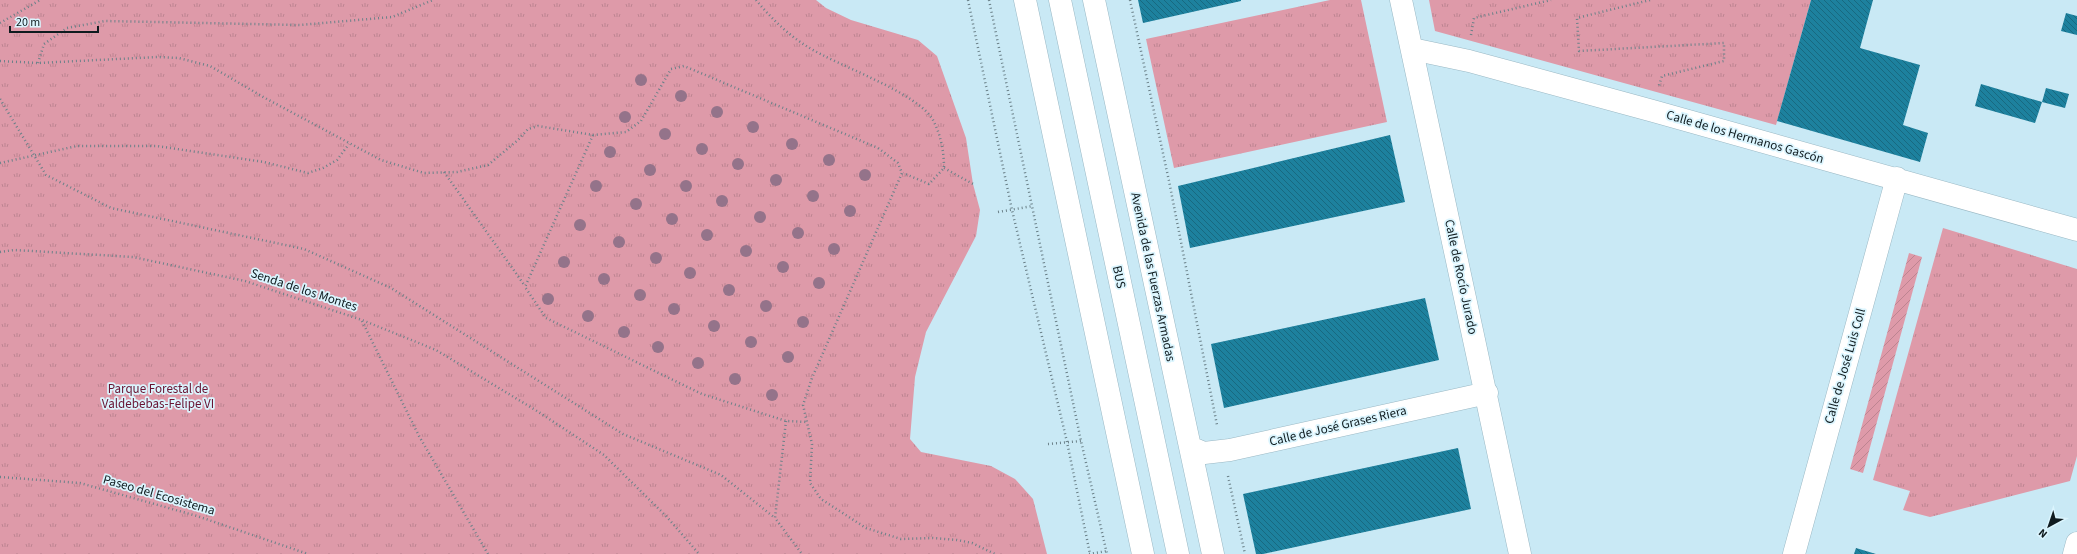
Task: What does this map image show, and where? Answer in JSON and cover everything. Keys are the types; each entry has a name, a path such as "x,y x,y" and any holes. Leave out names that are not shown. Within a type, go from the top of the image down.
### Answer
{"street":[{"path":"1025,0 1143,554"},
{"name":"BUS","path":"1060,0 1178,554"},
{"name":"Avenida de las Fuerzas Armadas","path":"1094,0 1213,554"},
{"name":"Calle de Rocío Jurado","path":"1401,0 1520,554"},
{"name":"Calle de los Hermanos Gascón","path":"1412,49 1476,63 1897,178 2077,230"},
{"name":"Calle de José Luis Coll","path":"1794,554 1897,178"},
{"name":"Calle de José Grases Riera","path":"1190,447 1204,453 1230,450 1486,393"},
{"path":"2074,554 2077,543"}],"path":[{"path":"0,23 40,0"},
{"path":"38,63 44,44 67,28 105,21 300,25 392,17 434,0"},
{"path":"0,61 38,63 158,57 179,58 210,66 349,144 381,160 424,173 457,172 488,165 518,140 528,129 538,126 593,136 626,132 641,121 671,69 684,66 878,148 898,164 902,173 928,184 944,168 944,151 933,120 914,100 807,47 771,18 756,0"},
{"path":"968,0 1012,210 1067,442 1090,554 1107,553 1081,441 989,0"},
{"path":"1130,0 1169,181 1218,431"},
{"path":"1471,39 1474,18 1550,0"},
{"path":"1650,0 1577,18 1579,50 1724,43 1724,61 1662,76"},
{"path":"0,99 33,156 46,175 111,208 304,249 391,288 623,434 721,475 775,518 802,554"},
{"path":"526,287 593,136"},
{"path":"0,163 77,146 157,146 264,162 308,172 323,168 337,160 349,144"},
{"path":"944,168 973,184"},
{"path":"444,172 526,287 546,318 702,394 786,421 807,422"},
{"path":"902,173 812,378 803,405 812,444 810,483 821,499 866,528 901,539 933,538 957,540 972,544 995,554"},
{"path":"998,212 1033,206"},
{"name":"Senda de los Montes","path":"0,252 14,250 133,257 245,280 362,320 419,436 488,554"},
{"path":"362,320 436,350 537,411 604,455 667,517 699,554"},
{"path":"775,518 786,421"},
{"path":"1048,444 1081,441"},
{"path":"1226,470 1245,554"},
{"name":"Paseo del Ecosistema","path":"0,477 80,483 197,516 308,554"}],"green space":[{"name":"Parque Forestal de Valdebebas-Felipe VI","path":"0,0 816,0 826,8 851,20 918,40 937,56 966,138 973,184 980,210 976,236 926,332 915,377 910,439 921,452 991,466 1015,479 1033,499 1047,554 0,554"},
{"path":"1330,0 1361,0 1387,122 1174,168 1146,39"},
{"path":"1429,0 1811,0 1776,125 1435,31"},
{"path":"1943,228 2077,269 2077,456 2070,481 1930,517 1903,510 1910,491 1873,480"},
{"path":"1909,253 1922,257 1863,473 1850,469"}],"building":[{"path":"1138,0 1241,0 1241,1 1143,23"},
{"path":"1811,0 1873,0 1860,48 1920,65 1903,125 1928,133 1920,162 1777,121"},
{"path":"2066,13 2077,16 2077,35 2061,31"},
{"path":"1981,84 2042,102 2035,123 1975,106"},
{"path":"2046,88 2069,94 2065,108 2042,102"},
{"path":"1390,135 1405,202 1190,248 1178,186"},
{"path":"1425,298 1439,360 1224,408 1211,344"},
{"path":"1458,448 1471,509 1263,554 1256,554 1243,494"},
{"path":"1856,548 1876,554 1854,554"}]}
